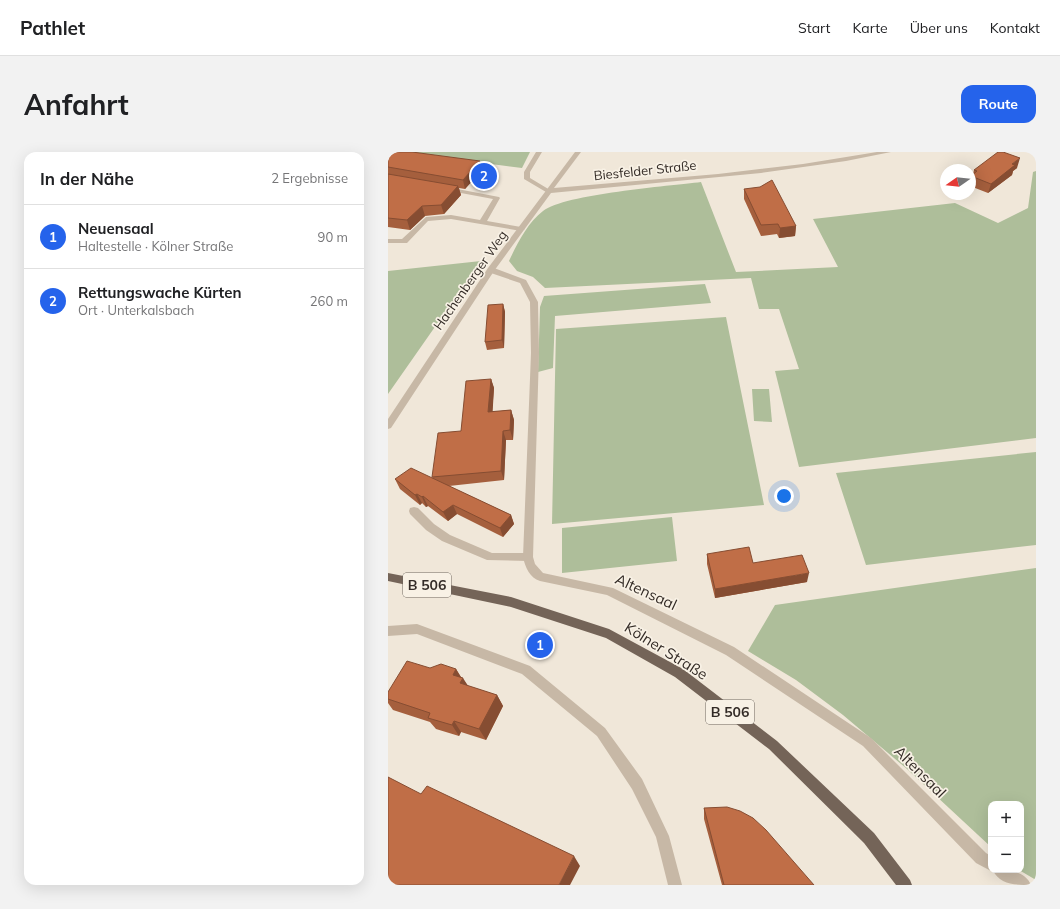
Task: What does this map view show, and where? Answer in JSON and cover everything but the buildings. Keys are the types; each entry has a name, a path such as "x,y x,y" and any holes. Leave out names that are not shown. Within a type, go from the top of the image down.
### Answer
{"main road":[{"name":"Kölner Straße","path":"390,576 511,602 609,634 679,674 773,745 869,838 905,885"}],"street":[{"path":"539,152 527,172 527,179 548,192"},
{"name":"Hachenberger Weg","path":"388,426 491,270 578,152"},
{"name":"Biesfelder Straße","path":"548,192 768,169 835,161 888,152"},
{"path":"443,188 497,198 482,223"},
{"path":"388,241 404,241 426,219 451,217 521,229"},
{"path":"414,511 430,527 446,538 492,557 528,557 533,372 535,353 534,302 523,282 491,270"},
{"name":"Altensaal","path":"528,557 530,566 540,577 609,591 737,655 867,742 981,858 988,862"},
{"path":"388,631 417,629 526,670 601,732 637,784 662,836 675,885"},
{"path":"1005,873 1024,885"}],"green space":[{"path":"400,152 530,152 522,168"},
{"path":"1036,171 1036,438 799,467 775,371 799,369 779,309 759,309 751,278 545,288 533,277 517,271 509,261 519,241 532,221 543,211 555,205 594,195 701,182 736,272 838,267 813,219 955,203 998,223 1028,208 1033,172"},
{"path":"481,261 388,394 388,271"},
{"path":"705,284 711,303 555,316 553,368 538,372 540,307 544,296"},
{"path":"726,317 764,505 552,524 556,329"},
{"path":"752,389 769,389 772,422 754,421"},
{"path":"1036,452 1036,545 866,565 836,473"},
{"path":"672,517 677,561 562,573 562,528"},
{"path":"1036,568 1036,880 1024,873 1024,801 988,801 988,844 907,769 843,715 796,680 748,651 775,605"}],"place":[{"name":"Rettungswache Kürten","path":"484,176"},
{"name":"Neuensaal","path":"540,645"}]}
